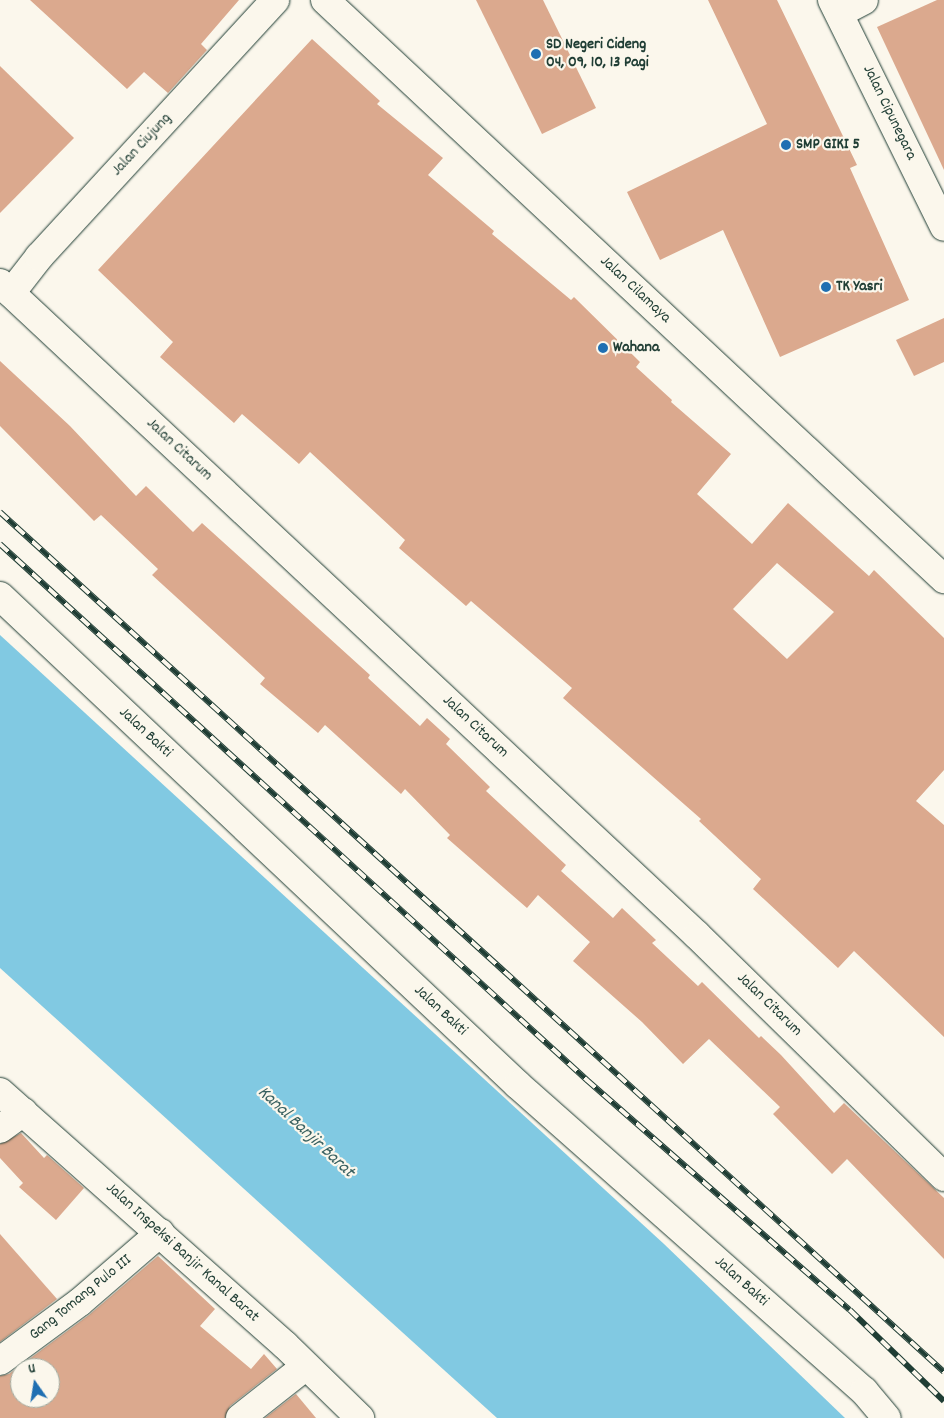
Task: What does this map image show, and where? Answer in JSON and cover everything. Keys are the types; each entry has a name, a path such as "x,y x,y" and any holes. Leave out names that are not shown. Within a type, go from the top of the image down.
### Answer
{"street":[{"name":"Jalan Ciujung","path":"5,288 39,257 275,0"},
{"name":"Jalan Cilamaya","path":"325,0 944,579"},
{"path":"836,6 864,0"},
{"name":"Jalan Cipunegara","path":"836,6 944,227"},
{"name":"Jalan Citarum","path":"5,288 697,935 944,1177"},
{"name":"Jalan Bakti","path":"0,596 518,1085 864,1391 887,1418"},
{"name":"Jalan Inspeksi Banjir Kanal Barat","path":"0,1092 160,1233 306,1366 360,1418"},
{"path":"0,1129 23,1112"},
{"name":"Gang Tomang Pulo III","path":"0,1361 80,1302 160,1233"},
{"path":"240,1418 306,1366"}],"water":[{"name":"Kanal Banjir Barat","path":"0,635 664,1244 845,1418 497,1418 0,968"}],"building":[{"path":"30,0 239,0 201,44 207,50 168,93 144,72 127,89"},
{"name":"SD Negeri Cideng 04, 09, 10, 13 Pagi","path":"476,0 543,0 596,108 542,134"},
{"path":"708,0 777,0 857,165 850,168 909,300 780,357 723,230 660,260 627,192 767,124"},
{"path":"937,0 944,0 944,170 877,27"},
{"path":"312,39 380,101 377,104 443,158 428,175 494,231 492,234 571,300 574,297 640,362 636,367 672,400 671,402 731,454 697,494 752,544 788,503 869,576 874,570 944,638 944,770 916,801 944,825 944,1037 854,951 838,968 753,889 761,879 699,821 701,819 563,698 572,688 471,601 466,606 399,548 405,540 310,452 299,464 242,414 234,423 160,357 173,342 98,270","holes":["777,563 834,612 787,659 733,609"]},
{"path":"0,66 74,138 0,213"},
{"path":"944,318 944,362 914,376 896,340"},
{"path":"0,361 70,426 136,496 146,486 193,532 202,523 370,675 368,678 420,726 427,718 450,739 446,744 490,787 486,791 566,865 561,871 613,918 622,908 656,940 652,943 698,986 702,982 759,1038 761,1036 781,1055 834,1113 844,1103 944,1198 944,1259 847,1159 832,1174 773,1114 780,1107 709,1039 683,1064 642,1022 573,961 590,942 538,895 527,908 447,838 450,835 405,789 401,794 325,725 318,733 260,684 265,678 152,575 158,569 101,515 94,521 0,426"},
{"path":"21,1133 44,1158 47,1155 84,1188 56,1220 19,1187 23,1183 0,1158 0,1144"},
{"path":"0,1234 57,1299 0,1342"},
{"path":"158,1256 215,1309 200,1326 251,1369 264,1354 277,1369 230,1406 225,1418 0,1418 0,1376 10,1373 10,1408 60,1408 60,1358 31,1358 89,1315"},
{"path":"296,1394 316,1418 265,1418"}],"railway":[{"path":"0,512 944,1372"},
{"path":"0,544 587,1080 850,1310 944,1401"}],"place":[{"name":"SD Negeri Cideng 04, 09, 10, 13 Pagi","path":"536,54"},
{"name":"SMP GIKI 5","path":"786,145"},
{"name":"TK Yasri","path":"826,287"},
{"name":"Wahana","path":"603,348"}]}
